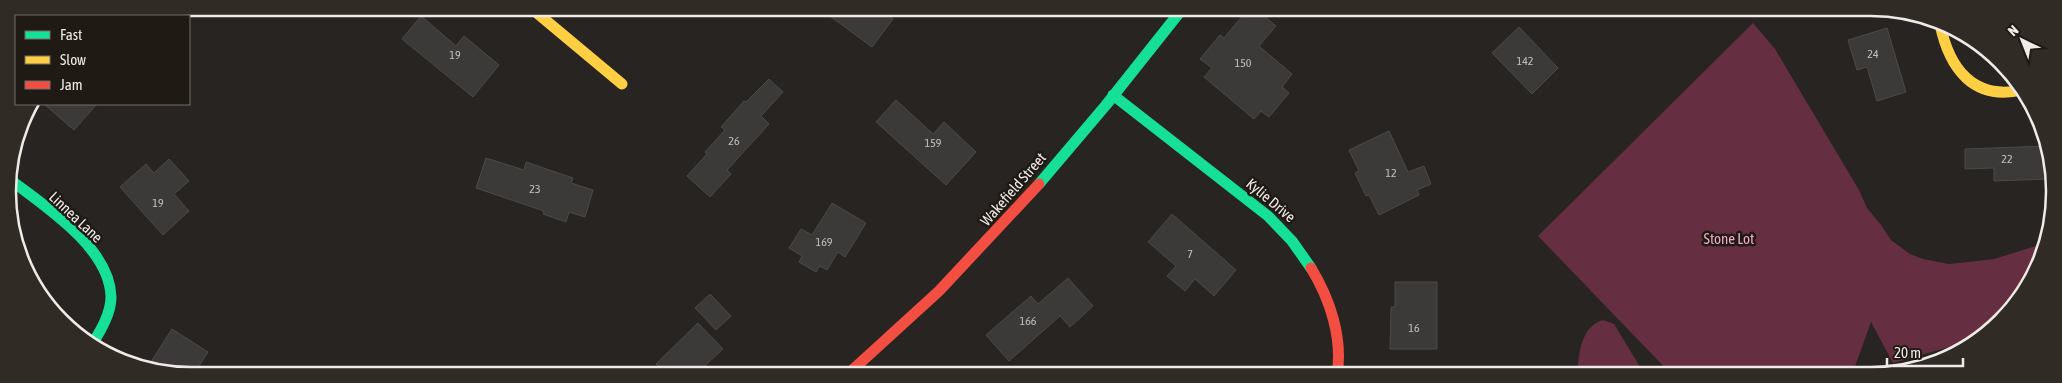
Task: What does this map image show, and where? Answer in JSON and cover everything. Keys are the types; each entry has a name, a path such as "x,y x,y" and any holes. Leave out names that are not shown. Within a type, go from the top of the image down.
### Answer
{"street":[{"name":"Wakefield Street","path":"856,367 917,311 977,251 1046,174 1176,16"},
{"path":"542,17 622,84"},
{"path":"1942,32 1949,56 1961,74 1981,88 1997,93 2007,94 2015,92"},
{"name":"Kylie Drive","path":"1113,95 1268,216 1290,236 1313,267 1329,302 1338,350 1337,366"},
{"name":"Linnea Lane","path":"17,185 76,234 99,260 105,270 111,296 109,308 95,338"}],"green space":[{"name":"Stone Lot","path":"1753,23 1775,49 1859,190 1867,208 1891,240 1910,254 1923,259 1949,264 1994,259 2037,246 2028,269 2010,298 1977,331 1953,346 1893,363 1871,322 1855,366 1663,366 1538,236"},
{"path":"1603,320 1614,324 1640,366 1578,366 1585,335 1595,324"}],"building":[{"path":"1242,16 1265,16 1276,26 1259,46 1292,74 1282,87 1289,93 1269,117 1261,111 1254,119 1204,77 1212,68 1200,59 1220,35 1224,38"},
{"path":"422,17 456,46 464,36 499,65 473,97 402,39"},
{"path":"831,17 890,17 893,19 872,47"},
{"path":"1519,27 1558,68 1532,94 1492,53"},
{"path":"1887,28 1906,92 1877,101 1867,67 1857,70 1848,40"},
{"path":"769,79 783,92 761,116 769,124 727,170 731,174 710,197 687,176 725,130 721,127 744,101 746,102"},
{"path":"896,100 933,134 944,122 976,152 946,185 876,122"},
{"path":"45,105 96,105 74,130"},
{"path":"1389,131 1408,172 1424,166 1431,184 1417,190 1419,195 1379,215 1369,195 1366,196 1355,173 1359,171 1349,150"},
{"path":"2040,146 2045,179 1994,181 1994,168 1965,169 1965,149"},
{"path":"486,158 524,170 526,162 573,178 571,183 593,190 585,217 569,212 566,222 543,214 544,211 476,188"},
{"path":"169,159 189,181 174,194 189,211 163,235 120,187 146,164 154,173"},
{"path":"832,203 866,223 845,257 838,252 827,270 820,266 816,272 799,262 802,256 789,248 801,229 812,235"},
{"path":"1172,214 1236,270 1214,296 1195,279 1185,291 1167,276 1176,266 1148,242"},
{"path":"1068,278 1093,306 1070,327 1060,316 1009,361 986,335 1031,296 1038,304"},
{"path":"1395,282 1437,282 1437,349 1390,349 1391,307 1395,307"},
{"path":"710,294 731,316 716,330 695,308"},
{"path":"698,323 723,349 704,367 659,367 656,364"},
{"path":"172,329 208,352 198,367 151,362"}],"traffic: fast":[{"path":"1039,184 1106,105 1176,16"},
{"path":"1113,95 1268,216 1292,241 1311,268"},
{"path":"17,184 56,214 87,244 99,261 108,279 111,303 105,321 96,338"}],"traffic: slow":[{"path":"542,17 622,84"},
{"path":"1942,32 1950,54 1966,78 1977,86 1990,91 2014,91"}],"traffic: jam":[{"path":"856,367 939,291 1039,184"},
{"path":"1311,268 1324,293 1333,319 1338,347 1338,366"}]}
